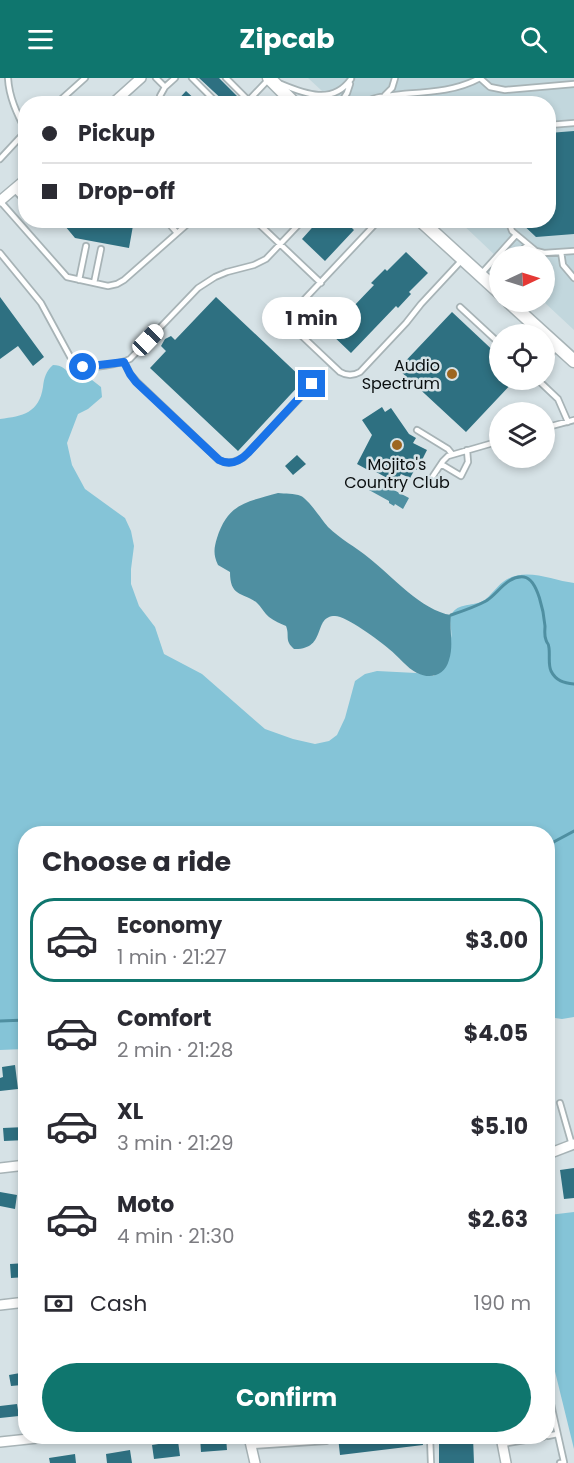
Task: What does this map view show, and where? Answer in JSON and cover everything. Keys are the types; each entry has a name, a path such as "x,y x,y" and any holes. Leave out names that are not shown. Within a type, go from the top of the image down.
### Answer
{"main road":[{"path":"269,78 287,96"},
{"path":"429,228 480,275 489,280"},
{"path":"520,312 574,361"}],"street":[{"path":"122,96 141,78"},
{"path":"0,201 18,186"},
{"path":"555,1151 573,1145"},
{"path":"0,1168 18,1166"},
{"path":"0,1305 18,1303"},
{"path":"0,1442 18,1440"},
{"path":"250,1444 255,1463"},
{"path":"503,1444 506,1463"}],"lane":[{"path":"8,78 9,90 18,117"},
{"path":"65,96 85,78"},
{"path":"156,78 165,87"},
{"path":"160,96 165,87 175,78"},
{"path":"192,78 210,96"},
{"path":"226,78 244,96"},
{"path":"255,96 269,78 302,91 323,95 338,93 352,79"},
{"path":"382,96 390,91 395,78"},
{"path":"382,96 449,90 480,78 490,87 505,90 574,84"},
{"path":"345,96 352,79"},
{"path":"556,124 574,123"},
{"path":"0,159 18,139"},
{"path":"14,189 18,193"},
{"path":"0,201 18,222"},
{"path":"23,228 67,277 108,286 124,280 183,228"},
{"path":"173,228 177,233"},
{"path":"263,228 321,283"},
{"path":"0,253 41,303 73,362 76,365 88,367 124,362 130,359 203,284 221,274 261,262 295,228"},
{"path":"372,228 285,320 340,372 350,376 360,372 463,259"},
{"path":"511,228 527,245 540,253 574,251"},
{"path":"480,275 516,235"},
{"path":"80,280 86,246"},
{"path":"94,283 101,249"},
{"path":"561,252 562,262 574,278"},
{"path":"460,307 489,334"},
{"path":"555,349 558,346"},
{"path":"124,362 136,382 219,460 225,463 236,462 244,457 312,384"},
{"path":"549,390 557,397 568,422"},
{"path":"555,425 574,420"},
{"path":"417,430 448,449 452,454"},
{"path":"431,479 441,464 452,454 489,444"},
{"path":"441,464 461,476 468,462 467,450"},
{"path":"560,1103 573,1145"},
{"path":"555,1424 564,1462 560,1463"},
{"path":"430,1444 431,1463"}],"shaded area":[{"path":"308,78 574,78 574,330 555,312 555,246 489,246 489,250 466,228 556,228 556,96 327,96"},
{"path":"53,365 59,366 71,376 92,380 101,387 102,397 78,414 67,443 72,465 85,489 125,518 134,546 131,584 139,606 155,627 164,654 202,674 265,729 315,744 329,741 337,735 345,718 355,681 365,674 377,671 434,676 450,642 450,618 456,609 483,601 503,582 520,575 538,575 574,583 574,1017 555,1018 555,826 18,826 18,1049 0,1050 0,419 23,414 34,408 41,396 49,370"},
{"path":"375,480 409,498 403,509 369,490"},
{"path":"278,493 295,494 304,498 328,527 418,600 440,612 451,615 451,649 447,665 441,673 427,676 417,673 371,635 347,620 335,616 328,617 324,621 312,644 305,648 294,649 288,640 286,626 271,618 256,602 234,589 230,572 218,565 215,558 215,545 222,526 227,517 240,506"},
{"path":"574,1212 574,1449 555,1372 555,1214"}],"building":[{"path":"199,78 219,78 237,96 218,96"},
{"path":"186,91 191,96 181,96"},
{"path":"574,131 574,234 536,237 526,228 556,228 556,132"},
{"path":"67,228 133,228 129,248 75,238"},
{"path":"312,228 352,228 354,230 325,261 302,239"},
{"path":"406,252 428,273 409,292 411,294 398,308 396,306 351,353 329,332 374,285 371,283"},
{"path":"0,297 44,357 33,366 18,346 0,359"},
{"path":"216,297 304,380 238,451 150,368 166,351 161,346 165,339 171,336 175,340"},
{"name":"Audio Spectrum","path":"452,312 489,347 489,390 506,390 494,402 489,402 489,408 466,432 398,369"},
{"name":"Mojito's Country Club","path":"382,407 385,412 391,408 409,434 416,438 413,443 427,450 417,470 415,469 410,478 401,474 396,483 357,464 372,435 362,420"},
{"path":"297,455 306,464 293,475 285,466"},
{"path":"15,1065 18,1089 0,1091 0,1078 3,1077 2,1067"},
{"path":"18,1127 18,1140 4,1141 3,1128"},
{"path":"574,1168 574,1198 564,1199 560,1170"},
{"path":"0,1192 17,1195 15,1209 0,1206"},
{"path":"10,1264 18,1264 18,1278 11,1278"},
{"path":"18,1373 18,1385 11,1386 9,1375"},
{"path":"17,1404 18,1416 0,1418 0,1406"},
{"path":"178,1444 180,1456 154,1459 152,1445"},
{"path":"200,1444 227,1444 227,1450 201,1452"},
{"path":"339,1444 423,1444 423,1445 340,1455"},
{"path":"439,1444 473,1444 474,1463 439,1463"},
{"path":"130,1450 132,1463 107,1463 106,1454"},
{"path":"75,1454 76,1463 50,1463 49,1458"}],"waterway":[{"path":"451,615 486,601 513,579 518,577 529,579 537,590 542,606 551,671 561,681 574,684"},
{"path":"555,841 574,831"},
{"path":"0,1021 18,1020"}],"place":[{"name":"Audio Spectrum","path":"452,374"},
{"name":"Mojito's Country Club","path":"397,445"}],"route":[{"path":"83,367 124,362 136,382 219,460 225,463 236,462 244,457 312,384"}]}
